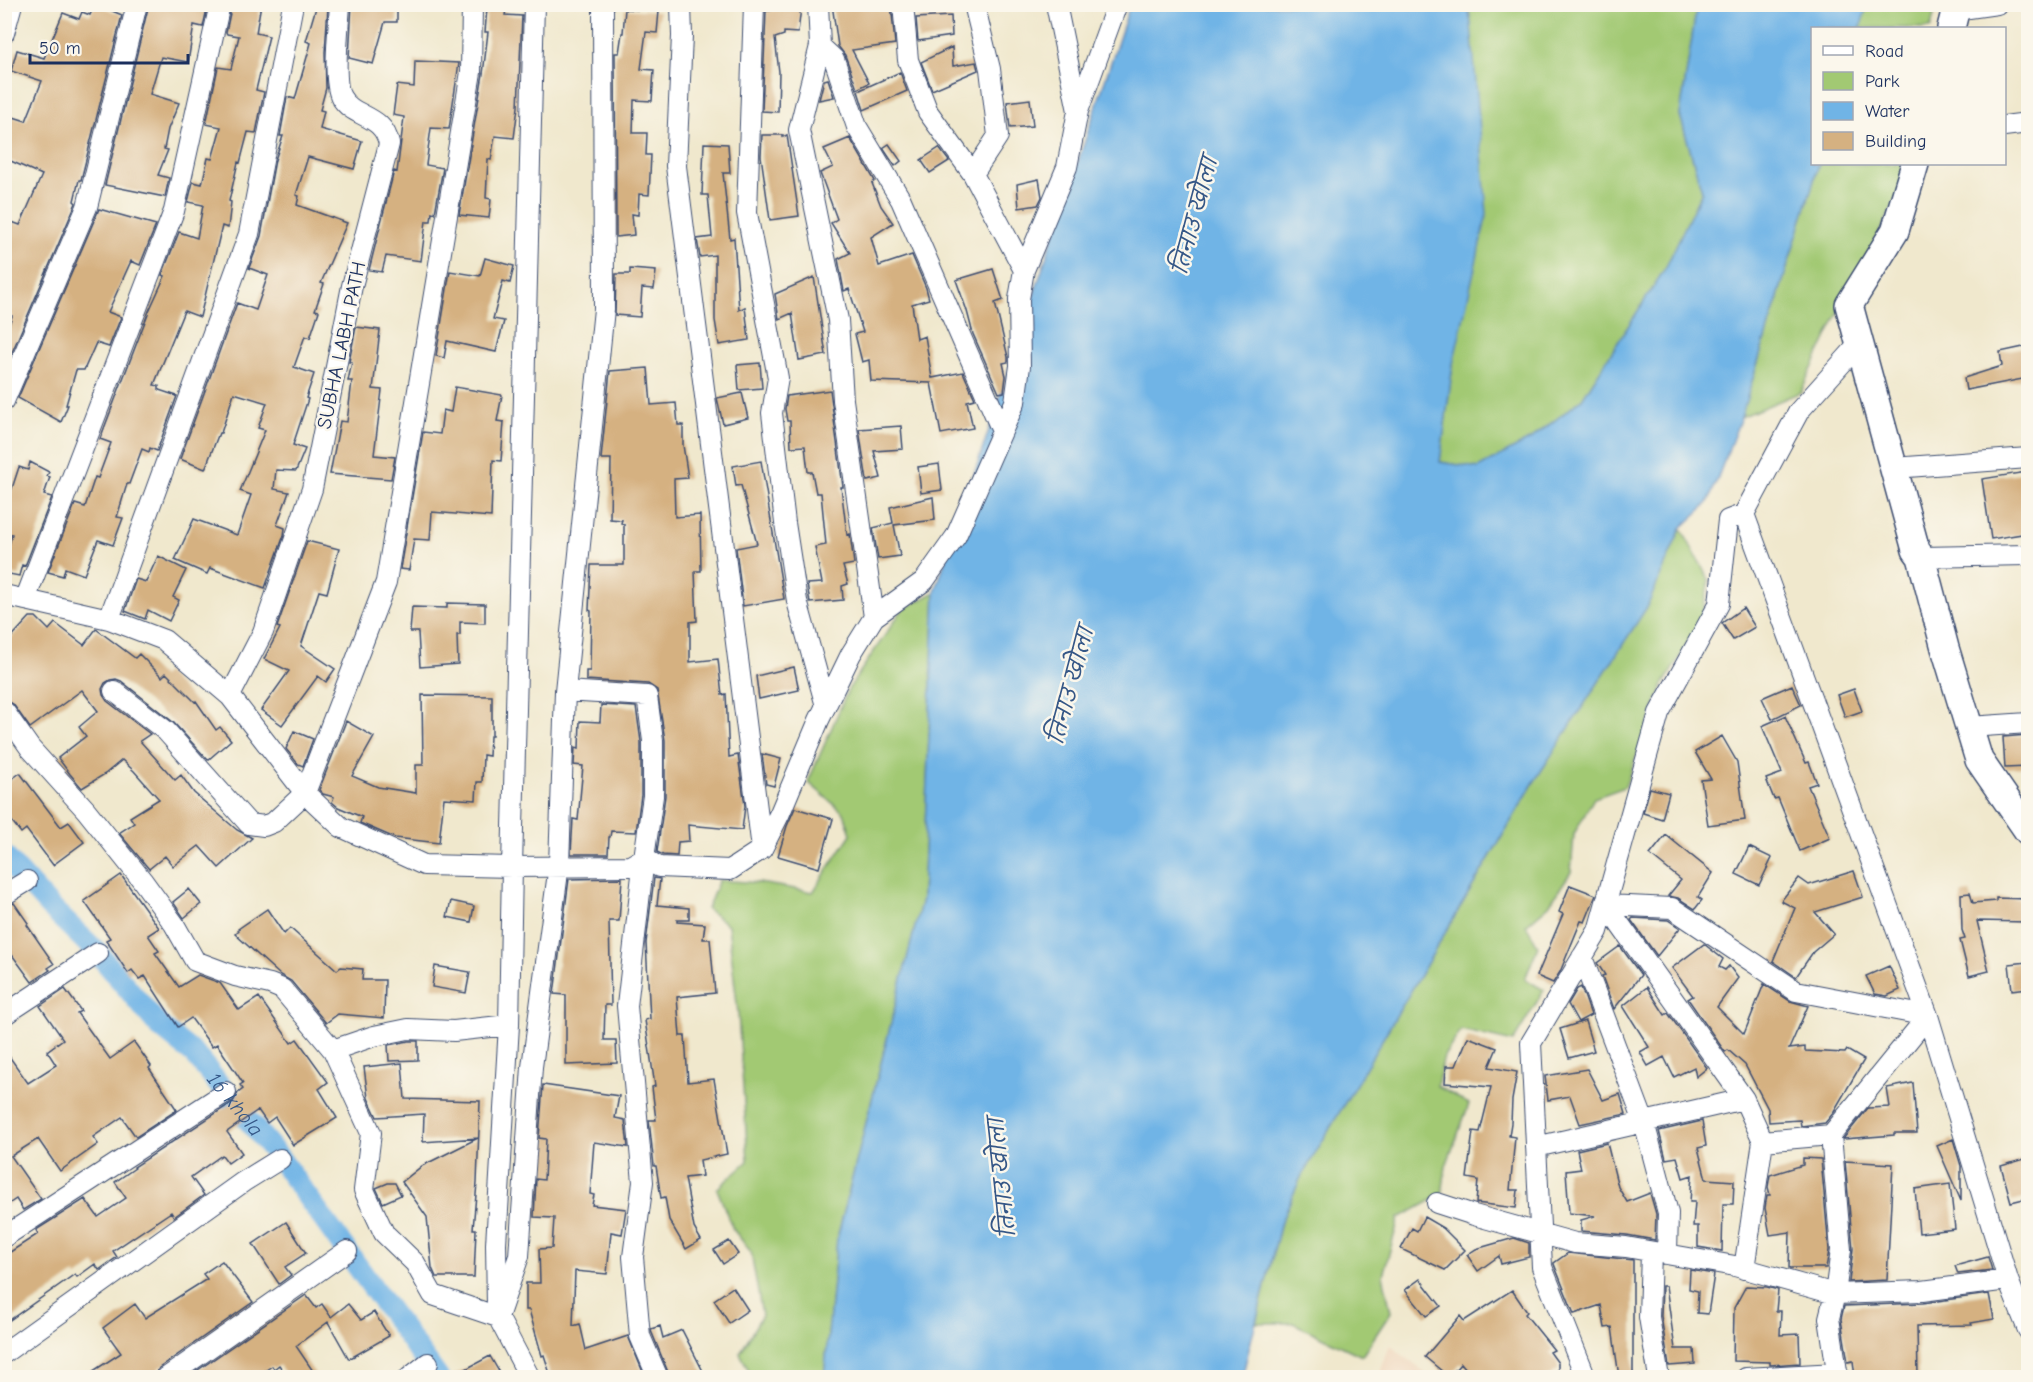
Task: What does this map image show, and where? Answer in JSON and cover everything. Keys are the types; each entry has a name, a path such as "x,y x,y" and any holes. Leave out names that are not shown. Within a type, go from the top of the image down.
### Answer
{"main road":[{"path":"1916,165 1895,231 1849,305 1916,550 1921,557 1978,760 2028,831"}],"street":[{"path":"4,33 12,4"},
{"path":"4,401 87,207 137,4"},
{"path":"25,600 174,211 220,4"},
{"path":"109,619 249,234 293,4"},
{"name":"SUBHA LABH PATH","path":"230,696 263,632 312,489 352,286 389,144 387,132 346,104 338,88 340,4"},
{"path":"114,691 166,731 249,824 264,826 274,822 305,793 386,582 471,72 472,4"},
{"path":"530,1377 498,1317 496,1244 509,1025 534,4"},
{"path":"498,1317 519,1256 532,1067 559,865 565,691 604,309 603,4"},
{"path":"681,4 682,36 676,166 762,849"},
{"path":"754,4 747,213 778,378 772,413 795,590 826,705"},
{"path":"818,4 820,46 799,130 838,320 843,400 874,617"},
{"path":"903,4 908,60 928,112 973,174 1024,270"},
{"path":"973,174 998,136 990,69 974,4"},
{"path":"1056,4 1078,111"},
{"path":"644,858 659,867 730,870 762,849 851,654 874,617 924,581 956,536 1015,402 1020,366 1019,299 1024,270 1066,167 1078,111 1117,4"},
{"path":"1954,14 1997,4"},
{"path":"820,46 834,58 856,128 901,200 1002,431"},
{"path":"2006,126 2028,123"},
{"path":"1586,1377 1542,1267 1531,1043 1598,931 1659,713 1719,604 1728,520 1744,514 1799,411 1860,343"},
{"path":"1894,468 2028,458"},
{"path":"1744,514 1928,1016 2008,1281 2028,1330"},
{"path":"1921,557 2028,555"},
{"path":"4,595 109,619 164,640 230,696 305,793 341,827 424,865 630,866 644,858"},
{"path":"565,691 647,696 652,741 653,796 627,1006 643,1182 633,1257 640,1336 658,1377"},
{"path":"4,711 30,748 86,810 142,880 174,924 195,961 235,976 282,989 333,1050 371,1133 364,1190 384,1233 415,1263 434,1295 498,1317"},
{"path":"1969,727 2028,723"},
{"path":"4,894 27,881"},
{"path":"1606,905 1672,908 1797,991 1928,1016"},
{"path":"1606,905 1744,1099 1763,1141 1744,1269"},
{"path":"4,1016 98,952"},
{"path":"1582,957 1644,1122 1668,1213 1659,1253 1650,1317 1659,1377"},
{"path":"1746,1377 1838,1375 1829,1318 1841,1250 1831,1135 1928,1016"},
{"path":"333,1050 374,1036 408,1029 454,1030 509,1025"},
{"path":"4,1237 226,1092"},
{"path":"1536,1147 1744,1099"},
{"path":"1763,1141 1831,1135"},
{"path":"4,1353 279,1158"},
{"path":"1437,1203 1575,1243 1626,1247 1744,1269 1834,1294 1922,1291 2008,1281"},
{"path":"166,1377 347,1251"},
{"path":"409,1377 428,1363"}],"shaded area":[{"path":"1390,1345 1430,1377 1378,1377"}],"green space":[{"path":"1468,5 1697,5 1680,115 1702,191 1666,267 1582,399 1531,439 1479,468 1440,462 1453,364 1471,24"},
{"path":"1866,5 1936,5 1931,27 1860,27"},
{"path":"1819,165 1905,165 1898,197 1847,294 1801,392 1741,417"},
{"path":"1681,528 1709,580 1701,621 1663,685 1625,787 1594,798 1574,834 1571,872 1549,905 1526,925 1538,946 1525,979 1544,990 1513,1042 1461,1030 1444,1056 1437,1086 1469,1104 1446,1166 1442,1195 1399,1218 1383,1275 1391,1312 1362,1356 1293,1323 1256,1323 1281,1222 1300,1179 1534,782 1647,607"},
{"path":"935,592 922,899 837,1239 824,1377 752,1377 740,1353 762,1315 751,1252 733,1229 717,1189 748,1161 738,1013 728,925 707,909 719,880 759,883 813,892 851,834 844,813 808,782 849,688 902,610"}],"water":[{"name":"तिनाउ खोला","path":"1130,5 1468,5 1487,214 1453,364 1440,462 1478,468 1531,439 1582,399 1666,267 1702,191 1680,115 1697,5 1866,5 1860,27 1811,27 1811,165 1819,165 1741,417 1708,503 1681,528 1647,607 1534,782 1300,1179 1281,1222 1242,1377 824,1378 837,1239 922,899 935,592"}],"building":[{"path":"95,4 122,15 81,180 79,180 74,201 76,203 10,357 4,356 4,339 12,316 4,313 4,219 20,225 42,175 4,158 4,114 26,121 42,81 11,71 17,50 44,58 63,13 79,19 82,12 90,15"},
{"path":"149,4 208,4 203,27 194,25 188,62 161,57 150,94 179,103 168,129 164,149 168,150 158,175 169,178 165,197 105,185"},
{"path":"232,4 261,4 256,33 269,36 256,90 264,92 256,133 248,132 240,163 238,162 229,201 231,202 228,228 222,226 200,317 184,311 154,385 159,386 159,390 177,396 157,451 150,448 149,452 142,449 129,484 127,484 117,517 123,518 113,545 98,540 84,575 65,568 63,576 48,572 75,504 85,507 95,477 98,478 111,443 100,439 149,311 165,276 162,275 179,232 197,238 203,205 188,202 193,182 202,184 208,158 212,159 221,127 206,124 218,67 231,69 239,36 226,32"},
{"path":"317,4 328,6 325,52 326,88 320,110 324,111 320,129 362,141 354,169 308,157 296,195 299,196 297,205 347,223 321,283 324,284 315,310 319,311 310,338 305,336 294,367 314,374 293,445 305,449 296,471 276,470 274,489 289,492 277,525 285,528 284,535 265,588 210,568 207,574 175,560 194,519 237,535 251,495 240,491 265,430 258,428 267,403 234,393 221,433 219,433 205,469 180,459 237,303 256,310 268,275 249,268 261,236 275,160 283,136 280,136 287,97 295,99 311,43 306,41"},
{"path":"352,4 397,4 397,22 385,22 373,64 349,58"},
{"path":"832,4 891,4 895,44 852,50 869,83 857,89 845,55 838,46"},
{"path":"801,7 798,33 784,32 784,35 775,38 779,72 778,112 762,111 766,11"},
{"path":"487,8 506,10 505,15 522,16 518,107 514,138 495,136 491,160 488,159 486,198 491,199 489,218 459,215 483,74 488,32 485,32"},
{"path":"625,9 659,11 657,33 646,32 641,69 654,70 652,101 634,100 633,133 647,133 646,155 651,155 649,195 639,194 638,215 632,214 634,235 616,237 615,53 619,53"},
{"path":"951,16 952,36 918,41 916,18"},
{"path":"952,47 953,66 976,62 978,70 932,90 921,62"},
{"path":"415,61 459,63 449,129 431,128 426,165 443,168 435,213 432,212 431,221 426,221 421,261 386,256 382,272 369,270 394,171 397,172 404,117 393,115 397,85 414,87"},
{"path":"900,72 907,91 864,110 858,91"},
{"path":"828,79 834,97 819,100 824,80"},
{"path":"1030,99 1033,126 1010,128 1007,102"},
{"path":"762,135 783,135 783,137 787,135 799,216 770,220 761,156"},
{"path":"850,138 875,181 872,183 881,206 893,223 871,237 879,266 912,255 929,299 912,304 917,339 925,336 932,378 963,372 975,399 967,401 973,428 941,434 931,383 871,381 869,360 862,362 855,334 863,332 849,289 844,291 838,259 850,253 831,223 837,219 820,173 833,167 824,149"},
{"path":"704,143 728,144 730,173 723,173 730,239 734,238 739,310 745,307 749,340 719,345 715,320 715,255 700,257 697,239 712,237 708,195 702,195"},
{"path":"889,144 901,161 895,166 883,148"},
{"path":"939,148 949,161 930,173 921,160"},
{"path":"1039,179 1042,197 1038,205 1019,208 1017,184"},
{"path":"99,209 156,225 140,265 131,261 108,312 121,317 109,347 96,343 84,370 76,370 66,405 68,405 61,422 18,398"},
{"path":"485,258 514,266 510,283 503,281 493,319 504,321 496,352 447,341 444,358 436,356 450,271 480,276"},
{"path":"630,269 656,271 654,289 642,288 640,317 615,315 616,274 630,274"},
{"path":"993,269 1003,300 995,303 1008,357 1008,362 1003,363 1006,376 1004,392 999,393 973,334 956,280"},
{"path":"814,277 826,355 799,360 792,313 779,319 775,294"},
{"path":"356,327 380,330 373,389 382,390 374,455 395,457 391,479 330,474 340,421 347,422 352,381 348,381 352,362 349,362"},
{"path":"2028,346 2028,378 1966,390 1964,378 2002,366 2000,352"},
{"path":"760,363 762,388 739,390 737,365"},
{"path":"648,368 651,405 676,403 678,425 683,425 683,445 688,478 674,479 675,517 700,515 701,571 695,571 697,621 690,622 690,662 718,659 722,695 726,694 729,757 738,755 745,806 742,830 688,825 689,841 678,842 677,856 657,852 665,796 665,740 657,690 648,684 586,680 586,671 590,671 591,565 624,565 624,524 621,523 622,520 610,519 611,459 601,459 610,371"},
{"path":"455,387 502,395 497,421 504,422 501,461 493,460 491,517 432,512 430,540 414,539 409,570 400,569 423,432 440,434 443,410 451,412"},
{"path":"830,390 847,535 850,534 854,564 843,566 848,584 842,586 843,600 810,603 807,584 822,583 815,547 826,545 821,493 816,493 812,472 808,472 805,446 791,447 790,421 787,421 785,409 787,396"},
{"path":"742,393 748,418 723,424 717,398"},
{"path":"901,426 903,449 874,451 881,478 867,481 859,429"},
{"path":"761,461 784,599 743,606 736,548 757,544 741,485 736,486 733,466"},
{"path":"30,462 49,472 47,476 50,477 44,495 52,497 19,576 4,573 4,564 12,534 4,532 4,513 19,467 28,470"},
{"path":"939,464 942,490 921,493 918,467"},
{"path":"2026,472 2028,533 1991,539 1982,479"},
{"path":"933,497 935,520 894,525 900,556 878,559 873,528 893,523 890,507"},
{"path":"307,541 339,549 327,593 319,591 301,646 335,669 326,682 318,676 282,725 261,710 289,671 264,659 280,628 277,627"},
{"path":"158,556 186,570 173,597 179,600 169,621 148,610 145,619 125,611 136,579 146,582"},
{"path":"447,603 485,604 485,623 460,622 460,635 457,635 458,664 420,667 418,632 410,632 412,607 447,608"},
{"path":"1743,608 1755,627 1733,640 1722,623"},
{"path":"30,617 36,617 49,630 55,623 84,645 96,629 135,658 139,654 162,677 166,673 196,701 216,730 220,727 231,740 208,760 173,722 121,681 110,680 102,689 107,701 150,734 140,741 175,780 181,775 194,793 237,830 252,838 219,868 199,846 173,866 165,856 149,869 119,833 134,823 130,817 159,799 122,760 82,788 70,774 58,758 86,736 79,727 98,711 82,690 30,728 13,704 4,699 5,644"},
{"path":"794,667 799,690 759,699 756,676"},
{"path":"1792,685 1801,705 1772,719 1762,698"},
{"path":"1854,689 1862,711 1845,717 1837,695"},
{"path":"422,695 492,696 492,736 490,736 489,756 483,755 482,782 477,782 476,800 444,798 439,843 395,838 360,823 362,817 338,807 332,802 334,797 323,794 319,790 346,721 374,737 352,776 378,787 416,793 416,765 423,765"},
{"path":"601,705 636,707 641,742 641,795 636,832 611,831 608,854 571,854 573,819 578,820 583,766 574,765 575,748 579,749 580,721 600,722"},
{"path":"1785,716 1806,763 1809,762 1817,783 1808,786 1830,838 1800,851 1778,798 1774,799 1766,779 1782,773 1762,726"},
{"path":"294,731 313,739 303,766 298,764 286,749"},
{"path":"2028,735 2028,767 2005,768 2003,737"},
{"path":"1722,736 1737,762 1745,820 1708,825 1701,780 1711,779 1695,752"},
{"path":"762,754 781,759 774,786 766,784"},
{"path":"20,773 61,827 69,822 84,842 53,865 26,829 21,833 4,811 4,785"},
{"path":"1650,788 1669,793 1662,819 1643,813"},
{"path":"795,808 833,819 819,868 778,856"},
{"path":"1666,835 1713,873 1698,897 1702,900 1695,909 1678,898 1668,896 1681,880 1650,855"},
{"path":"1749,847 1772,858 1759,885 1736,874"},
{"path":"1854,871 1863,897 1815,912 1834,934 1813,952 1796,977 1773,961 1795,908 1781,901 1799,878 1809,885"},
{"path":"121,875 159,928 148,935 159,951 155,953 179,987 198,975 220,983 239,1010 259,997 291,1043 297,1039 328,1082 319,1089 337,1118 293,1145 275,1117 267,1123 258,1110 227,1132 242,1153 228,1163 222,1155 191,1177 204,1195 174,1217 171,1212 113,1251 117,1257 99,1270 95,1264 77,1277 75,1274 4,1324 4,1256 38,1234 36,1230 85,1199 98,1217 126,1198 115,1182 233,1102 243,1089 240,1085 243,1083 217,1044 212,1047 191,1018 178,1027 145,976 139,979 132,970 128,973 106,940 110,938 84,901"},
{"path":"622,878 619,921 609,921 611,1005 605,1005 604,1040 616,1040 617,1063 566,1065 566,995 554,994 569,879"},
{"path":"654,878 660,879 657,905 689,908 689,920 677,920 677,922 705,924 703,939 710,939 715,993 677,997 680,1036 685,1036 688,1082 714,1079 727,1154 700,1160 702,1176 685,1178 694,1228 701,1240 686,1249 669,1220 665,1197 661,1198 656,1166 654,1166 649,1120 656,1120 652,1087 655,1086 645,1020 650,1019 646,943"},
{"path":"1570,885 1596,895 1585,922 1581,921 1560,972 1553,983 1537,976 1563,914 1559,912"},
{"path":"189,889 201,904 184,918 173,902"},
{"path":"1970,893 1973,903 1996,901 1996,898 2028,899 2028,922 1977,921 1989,971 1969,976 1960,940 1965,939 1962,930 1961,894"},
{"path":"451,901 474,906 471,922 447,917"},
{"path":"14,903 54,964 48,968 50,970 32,982 4,944 4,907"},
{"path":"267,909 284,934 290,928 337,970 341,967 363,969 362,980 385,980 384,1018 338,1014 326,1023 291,981 280,975 235,934 238,929"},
{"path":"1633,918 1668,920 1680,928 1657,956 1631,920"},
{"path":"1704,944 1723,959 1719,967 1725,970 1729,966 1738,978 1717,1007 1744,1034 1764,984 1790,1001 1808,1006 1789,1049 1805,1047 1805,1051 1845,1053 1847,1050 1864,1060 1835,1111 1825,1123 1801,1126 1800,1120 1769,1122 1768,1109 1745,1065 1728,1050 1725,1052 1688,999 1693,996 1672,968"},
{"path":"1620,946 1641,975 1614,1009 1602,976 1605,975 1597,963"},
{"path":"2028,962 2028,988 2012,990 2009,964"},
{"path":"435,966 470,972 466,993 432,987"},
{"path":"1889,966 1900,990 1887,996 1875,994 1866,976"},
{"path":"1581,987 1591,1015 1578,1022 1568,1004 1577,989"},
{"path":"1647,987 1665,1015 1668,1013 1707,1068 1696,1077 1694,1067 1674,1077 1664,1057 1648,1066 1640,1052 1649,1047 1623,1006"},
{"path":"65,989 81,1011 77,1013 110,1059 134,1042 177,1110 136,1137 122,1117 93,1137 98,1144 60,1171 38,1139 11,1156 41,1199 23,1210 16,1199 4,1207 4,1049 28,1083 56,1065 47,1051 63,1039 40,1006"},
{"path":"1585,1021 1594,1051 1569,1058 1560,1029"},
{"path":"1468,1037 1497,1048 1489,1067 1517,1072 1509,1136 1515,1137 1510,1190 1518,1190 1516,1208 1476,1203 1478,1180 1467,1178 1473,1131 1480,1132 1491,1087 1445,1083 1446,1066 1456,1066"},
{"path":"418,1041 418,1060 389,1061 388,1045"},
{"path":"402,1063 405,1099 480,1101 477,1183 473,1229 476,1229 474,1277 436,1277 432,1268 427,1217 402,1182 422,1166 478,1138 423,1142 424,1114 377,1117 368,1098 364,1067"},
{"path":"1587,1069 1603,1100 1620,1094 1626,1114 1580,1124 1570,1096 1548,1100 1545,1076"},
{"path":"1913,1083 1917,1133 1894,1133 1894,1135 1843,1139 1868,1108 1890,1107 1887,1088"},
{"path":"543,1085 619,1096 615,1118 625,1120 628,1147 594,1142 590,1194 594,1195 592,1205 626,1209 622,1234 611,1232 607,1274 575,1271 573,1326 580,1324 586,1350 628,1336 645,1377 551,1377 544,1355 542,1356 529,1310 526,1310 526,1283 540,1283 539,1249 552,1248 554,1218 534,1217 536,1179 544,1180 546,1139 539,1138"},
{"path":"1702,1121 1706,1146 1698,1148 1706,1179 1734,1181 1733,1204 1723,1204 1722,1251 1698,1247 1698,1226 1693,1226 1695,1202 1690,1202 1692,1175 1683,1178 1677,1157 1666,1159 1659,1131"},
{"path":"1953,1139 1961,1166 1961,1201 1937,1146"},
{"path":"1607,1143 1618,1187 1627,1202 1650,1193 1656,1214 1655,1240 1581,1231 1581,1220 1595,1216 1569,1213 1566,1171 1581,1169 1577,1150"},
{"path":"1803,1158 1821,1159 1829,1250 1826,1268 1789,1268 1790,1232 1770,1235 1765,1208 1767,1195 1770,1195 1768,1187 1770,1175 1803,1165"},
{"path":"2028,1158 2028,1198 2011,1202 2001,1166"},
{"path":"1845,1161 1893,1164 1887,1280 1849,1282 1853,1249"},
{"path":"395,1183 401,1195 383,1203 376,1188"},
{"path":"1950,1184 1955,1229 1919,1233 1915,1189"},
{"path":"1424,1217 1443,1228 1465,1250 1445,1270 1401,1249 1412,1228 1417,1231"},
{"path":"286,1222 306,1253 285,1267 291,1275 279,1284 253,1244"},
{"path":"1514,1238 1529,1243 1529,1257 1501,1264 1499,1256 1478,1271 1467,1255 1476,1249"},
{"path":"729,1241 738,1254 723,1264 714,1250"},
{"path":"1568,1253 1633,1260 1633,1377 1619,1377 1612,1327 1605,1328 1601,1305 1574,1314 1554,1264"},
{"path":"1988,1257 1992,1270 1958,1274 1955,1266"},
{"path":"222,1261 253,1302 159,1368 154,1377 84,1377 121,1353 103,1328 135,1304 145,1318 207,1279 203,1274"},
{"path":"1690,1270 1714,1274 1708,1314 1697,1313 1698,1291 1689,1289"},
{"path":"1420,1279 1441,1306 1426,1316 1405,1290"},
{"path":"1662,1286 1666,1286 1675,1349 1694,1349 1695,1364 1669,1366 1661,1316"},
{"path":"1746,1286 1778,1290 1776,1311 1781,1311 1780,1335 1799,1334 1800,1363 1770,1365 1770,1362 1733,1361 1734,1308"},
{"path":"733,1287 748,1310 729,1323 714,1300"},
{"path":"1512,1290 1527,1312 1525,1314 1554,1350 1550,1352 1558,1363 1558,1370 1548,1377 1473,1377 1461,1363 1449,1377 1425,1357 1460,1316 1464,1321"},
{"path":"1989,1294 1994,1319 1971,1323 1972,1325 1917,1326 1918,1377 1855,1377 1853,1361 1848,1362 1841,1319 1844,1306 1923,1303"},
{"path":"306,1295 316,1308 322,1304 331,1317 348,1304 361,1320 374,1312 389,1336 349,1359 328,1322 296,1346 317,1377 288,1377 279,1365 274,1369 272,1366 256,1377 188,1377"},
{"path":"660,1326 663,1338 682,1330 706,1377 670,1377 651,1329"},
{"path":"490,1356 502,1377 451,1377"}],"waterway":[{"name":"16 khola","path":"4,856 49,906 98,953 159,1026 195,1055 280,1159 438,1378"}]}
